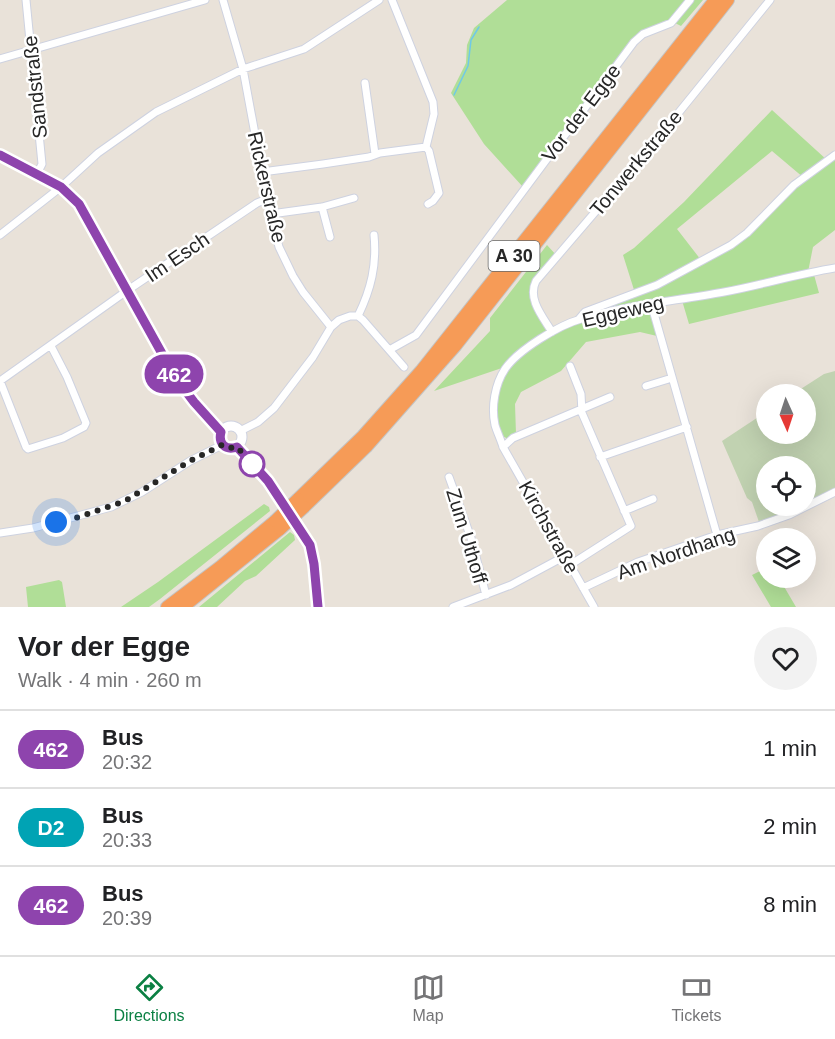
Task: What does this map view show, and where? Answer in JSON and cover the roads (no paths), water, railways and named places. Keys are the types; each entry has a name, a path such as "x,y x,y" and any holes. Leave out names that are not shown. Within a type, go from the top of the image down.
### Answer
{"highway":[{"name":"A 30","path":"301,503 429,362 715,0"},
{"name":"A 30","path":"183,607 366,447 450,352 728,0"},
{"name":"A 30","path":"167,607 278,525"}],"street":[{"name":"Sandstraße","path":"26,0 42,164 37,174"},
{"path":"0,59 205,0"},
{"name":"Rickerstraße","path":"223,0 243,69 270,214 279,247 293,276 331,327"},
{"path":"0,235 61,187 98,153 156,112 243,69 304,49 379,0"},
{"path":"392,0 433,102 434,114 426,147 432,161 439,193 434,201 428,204"},
{"name":"Vor der Egge","path":"391,349 416,335 634,42 643,34 671,23 690,0"},
{"name":"Tonwerkstraße","path":"552,332 533,299 532,288 536,281 650,148 770,0"},
{"path":"365,83 375,154"},
{"path":"262,172 335,163 375,154 426,147"},
{"path":"0,154 61,187 85,212 175,377 221,432"},
{"path":"579,320 585,312 657,285 731,245 794,185 835,155"},
{"path":"270,214 322,207 354,198"},
{"name":"Im Esch","path":"0,381 128,290 257,203 267,199"},
{"path":"322,207 330,237"},
{"path":"358,316 376,263 374,235"},
{"name":"Eggeweg","path":"503,447 495,425 494,395 501,375 507,366 529,346 552,332 579,320 651,303 725,292 835,268"},
{"path":"651,303 717,535"},
{"path":"240,432 258,422 274,408 313,357 331,327 339,320 358,316 391,349 404,367"},
{"path":"0,381 28,449 63,438 84,428 86,423 51,346"},
{"path":"570,366 581,394 582,413 631,526 570,565"},
{"path":"646,386 672,378"},
{"path":"503,447 513,438 610,397"},
{"path":"231,426 240,432 241,442 237,447 228,448 222,445 221,432 231,426"},
{"path":"600,457 687,427"},
{"path":"0,533 33,528 111,507 142,492 190,461 222,445"},
{"path":"237,447 268,481 310,545 318,607"},
{"name":"Kirchstraße","path":"503,447 594,607"},
{"name":"Zum Uthoff","path":"449,477 471,538 486,595"},
{"name":"Am Nordhang","path":"583,588 638,562 717,535 758,526 789,515 835,492"},
{"path":"624,511 653,499"},
{"path":"453,607 523,580 565,555"}],"waterway":[{"path":"454,95 468,66 471,40 479,27"}]}
